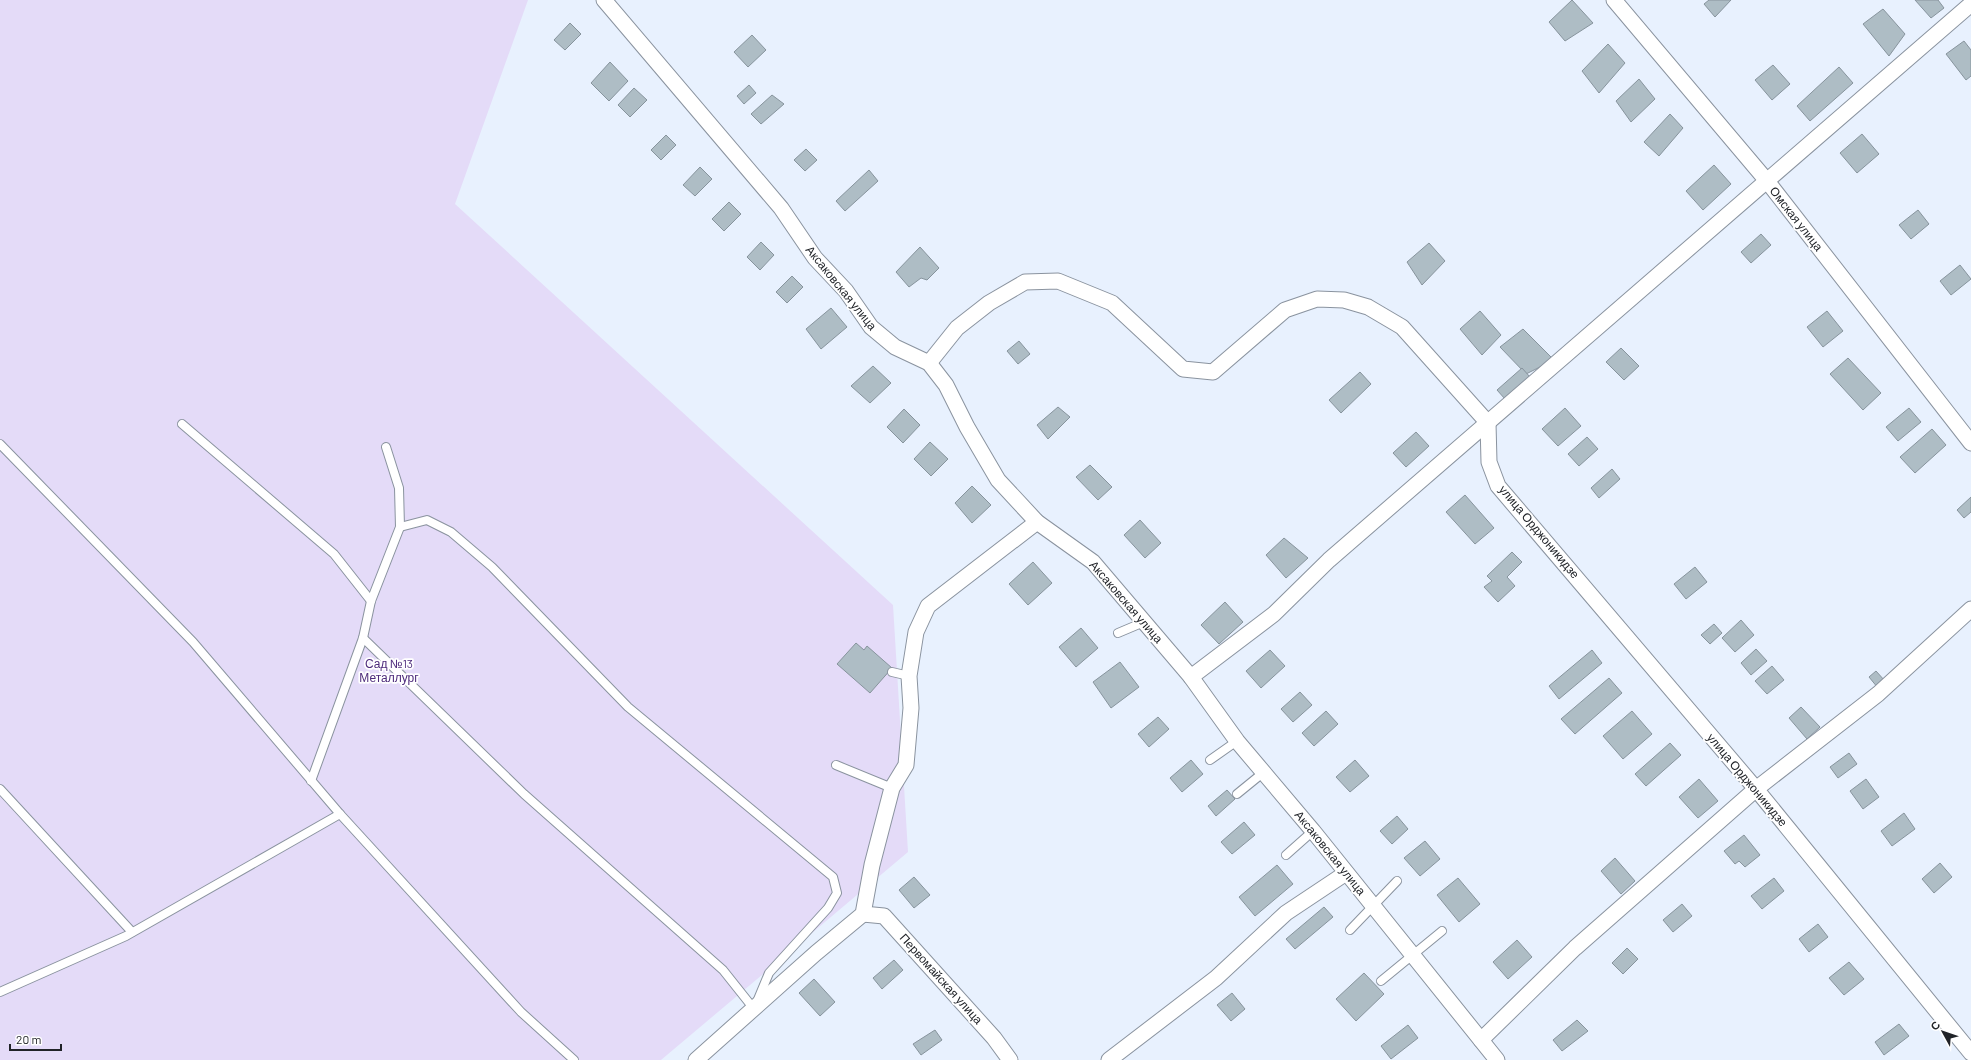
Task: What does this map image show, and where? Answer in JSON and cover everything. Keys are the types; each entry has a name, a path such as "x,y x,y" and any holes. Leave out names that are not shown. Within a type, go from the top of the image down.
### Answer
{"street":[{"name":"Аксаковская улица","path":"604,0 781,208 815,258 846,291 871,327 895,347 929,363 946,385 967,427 998,480 1037,522 1093,562 1191,677 1237,741 1313,831 1497,1060"},
{"name":"Омская улица","path":"1614,0 1767,181 1971,443"},
{"path":"1191,677 1274,614 1329,560 1971,4"},
{"path":"929,363 956,328 989,303 1024,282 1058,281 1112,303 1183,369 1213,372 1285,310 1317,299 1344,300 1368,307 1402,327 1488,423"},
{"name":"улица Орджоникидзе","path":"1488,423 1489,462 1498,486 1756,789 1971,1053"},
{"path":"696,1060 816,953 863,914 872,865 892,788 906,765 911,708 909,676 916,632 928,606 1037,522"},
{"path":"1481,1040 1575,948 1756,789 1878,694 1971,609"},
{"path":"1109,1060 1216,978 1286,913 1346,873"},
{"name":"Первомайская улица","path":"863,914 884,916 994,1038 1010,1060"}],"lane":[{"path":"182,424 334,554 371,600"},
{"path":"0,444 194,642 340,814 521,1012 574,1060"},
{"path":"311,781 363,638 371,600 400,527 399,488 386,447"},
{"path":"400,527 427,520 451,532 492,568 628,707 833,877 837,893 828,908 768,973 754,1009"},
{"path":"1118,633 1144,622"},
{"path":"363,638 524,794 723,970 754,1009"},
{"path":"892,672 909,676"},
{"path":"1210,760 1237,741"},
{"path":"836,765 892,788"},
{"path":"1237,794 1264,772"},
{"path":"0,789 132,932"},
{"path":"0,992 132,932 340,814"},
{"path":"1286,855 1313,831"},
{"path":"1350,930 1397,881"},
{"path":"1381,981 1442,931"}],"green space":[{"name":"Сад №13 Металлург","path":"0,0 528,0 455,204 893,605 908,852 661,1060 0,1060"}],"building":[{"path":"1572,0 1593,23 1565,41 1549,22"},
{"path":"1709,0 1731,0 1715,17 1704,4"},
{"path":"1915,0 1938,0 1944,8 1931,18"},
{"path":"1883,9 1905,34 1889,56 1863,24"},
{"path":"570,23 581,34 565,50 554,40"},
{"path":"752,35 766,50 748,67 734,52"},
{"path":"1964,41 1971,50 1971,76 1966,80 1946,54"},
{"path":"1608,44 1625,63 1599,93 1582,71"},
{"path":"610,62 628,81 609,101 591,83"},
{"path":"1773,65 1790,84 1772,100 1755,80"},
{"path":"1839,67 1853,83 1810,121 1797,106"},
{"path":"1639,79 1655,99 1631,122 1616,101"},
{"path":"749,85 756,93 744,104 737,96"},
{"path":"634,88 647,100 630,117 618,105"},
{"path":"772,95 784,104 761,124 751,114"},
{"path":"1670,114 1683,128 1659,156 1644,142"},
{"path":"1862,134 1879,154 1857,173 1840,153"},
{"path":"666,135 676,145 661,160 651,150"},
{"path":"806,149 817,160 805,171 794,160"},
{"path":"1714,165 1731,184 1703,210 1686,191"},
{"path":"700,167 712,179 695,196 683,185"},
{"path":"869,170 878,181 845,211 836,201"},
{"path":"729,202 741,214 724,231 712,219"},
{"path":"1918,210 1929,224 1911,239 1899,225"},
{"path":"1761,234 1771,245 1751,263 1741,252"},
{"path":"761,242 774,255 760,270 747,257"},
{"path":"1429,243 1445,261 1422,285 1407,262"},
{"path":"920,247 939,268 927,280 921,278 909,287 896,272"},
{"path":"1960,265 1971,279 1951,295 1940,281"},
{"path":"792,276 803,287 787,303 776,292"},
{"path":"831,308 847,327 821,349 806,329"},
{"path":"1480,311 1501,335 1482,355 1460,329"},
{"path":"1827,311 1843,331 1823,347 1807,327"},
{"path":"1523,329 1554,360 1526,374 1500,347"},
{"path":"1019,341 1030,354 1018,364 1007,351"},
{"path":"1621,348 1639,366 1624,380 1606,362"},
{"path":"1848,358 1881,393 1863,410 1830,374"},
{"path":"873,366 891,383 870,403 851,386"},
{"path":"1522,368 1530,377 1505,399 1497,390"},
{"path":"1360,372 1371,384 1341,413 1329,400"},
{"path":"1058,407 1070,417 1048,439 1037,425"},
{"path":"1565,408 1581,426 1558,446 1542,429"},
{"path":"1909,408 1921,422 1898,441 1886,427"},
{"path":"904,409 920,425 903,443 887,427"},
{"path":"1932,429 1946,445 1915,473 1900,457"},
{"path":"1416,432 1429,446 1406,467 1393,453"},
{"path":"1587,437 1598,449 1579,466 1568,454"},
{"path":"930,442 948,459 931,476 914,459"},
{"path":"1090,465 1112,487 1098,500 1076,477"},
{"path":"1612,469 1620,479 1599,498 1591,488"},
{"path":"972,486 991,505 972,523 955,503"},
{"path":"1465,495 1494,528 1475,544 1446,512"},
{"path":"1971,497 1971,512 1964,518 1957,510"},
{"path":"1140,520 1161,543 1145,558 1124,535"},
{"path":"1284,538 1308,558 1286,578 1266,555"},
{"path":"1512,552 1522,562 1507,577 1515,586 1498,602 1484,587 1492,581 1487,576"},
{"path":"1033,562 1052,583 1028,605 1009,584"},
{"path":"1695,567 1707,582 1686,599 1674,584"},
{"path":"1225,602 1243,622 1219,644 1201,625"},
{"path":"1741,620 1754,635 1735,652 1722,638"},
{"path":"1714,624 1722,633 1710,644 1701,635"},
{"path":"1081,628 1098,648 1076,667 1059,647"},
{"path":"856,643 864,650 867,646 892,668 870,693 837,664"},
{"path":"1756,649 1767,661 1751,675 1741,663"},
{"path":"1270,650 1285,666 1261,688 1246,671"},
{"path":"1592,650 1602,663 1559,699 1549,686"},
{"path":"1120,662 1139,687 1111,708 1093,682"},
{"path":"1772,666 1784,680 1767,694 1755,681"},
{"path":"1876,671 1885,681 1878,688 1869,677"},
{"path":"1609,678 1622,693 1575,734 1561,719"},
{"path":"1300,692 1312,705 1293,722 1281,709"},
{"path":"1801,707 1820,727 1807,739 1789,718"},
{"path":"1326,711 1338,724 1314,746 1302,733"},
{"path":"1632,711 1652,734 1623,759 1603,736"},
{"path":"1158,717 1169,729 1149,747 1138,734"},
{"path":"1670,743 1681,755 1646,786 1635,774"},
{"path":"1849,753 1857,764 1838,778 1830,767"},
{"path":"1191,760 1203,774 1182,792 1170,778"},
{"path":"1355,760 1369,776 1350,792 1336,777"},
{"path":"1699,779 1718,801 1698,818 1679,797"},
{"path":"1866,779 1879,797 1863,809 1850,791"},
{"path":"1227,790 1235,799 1216,816 1208,806"},
{"path":"1904,813 1915,829 1892,846 1881,831"},
{"path":"1397,816 1408,829 1392,844 1380,831"},
{"path":"1244,822 1255,835 1232,854 1221,842"},
{"path":"1744,835 1760,855 1745,867 1739,861 1735,864 1724,851"},
{"path":"1425,841 1440,859 1420,876 1404,858"},
{"path":"1615,858 1635,881 1621,894 1601,871"},
{"path":"1940,863 1952,877 1934,893 1922,879"},
{"path":"1277,865 1293,884 1255,916 1239,897"},
{"path":"914,877 930,895 914,908 899,890"},
{"path":"1458,878 1480,904 1459,922 1437,895"},
{"path":"1774,878 1784,891 1762,909 1751,896"},
{"path":"1682,904 1692,916 1673,932 1663,920"},
{"path":"1324,907 1333,917 1295,949 1286,939"},
{"path":"1818,924 1828,937 1809,952 1799,939"},
{"path":"1517,940 1532,957 1508,979 1493,962"},
{"path":"1627,948 1638,959 1623,974 1612,963"},
{"path":"894,960 903,970 882,989 873,978"},
{"path":"1849,962 1864,979 1844,995 1829,978"},
{"path":"1364,973 1384,994 1356,1021 1336,999"},
{"path":"814,979 835,1002 820,1016 799,993"},
{"path":"1232,993 1245,1009 1231,1021 1217,1005"},
{"path":"1577,1020 1588,1031 1562,1051 1553,1040"},
{"path":"1899,1024 1909,1036 1884,1055 1875,1042"},
{"path":"1408,1025 1418,1038 1391,1059 1381,1046"},
{"path":"935,1030 942,1040 921,1055 913,1044"}]}
